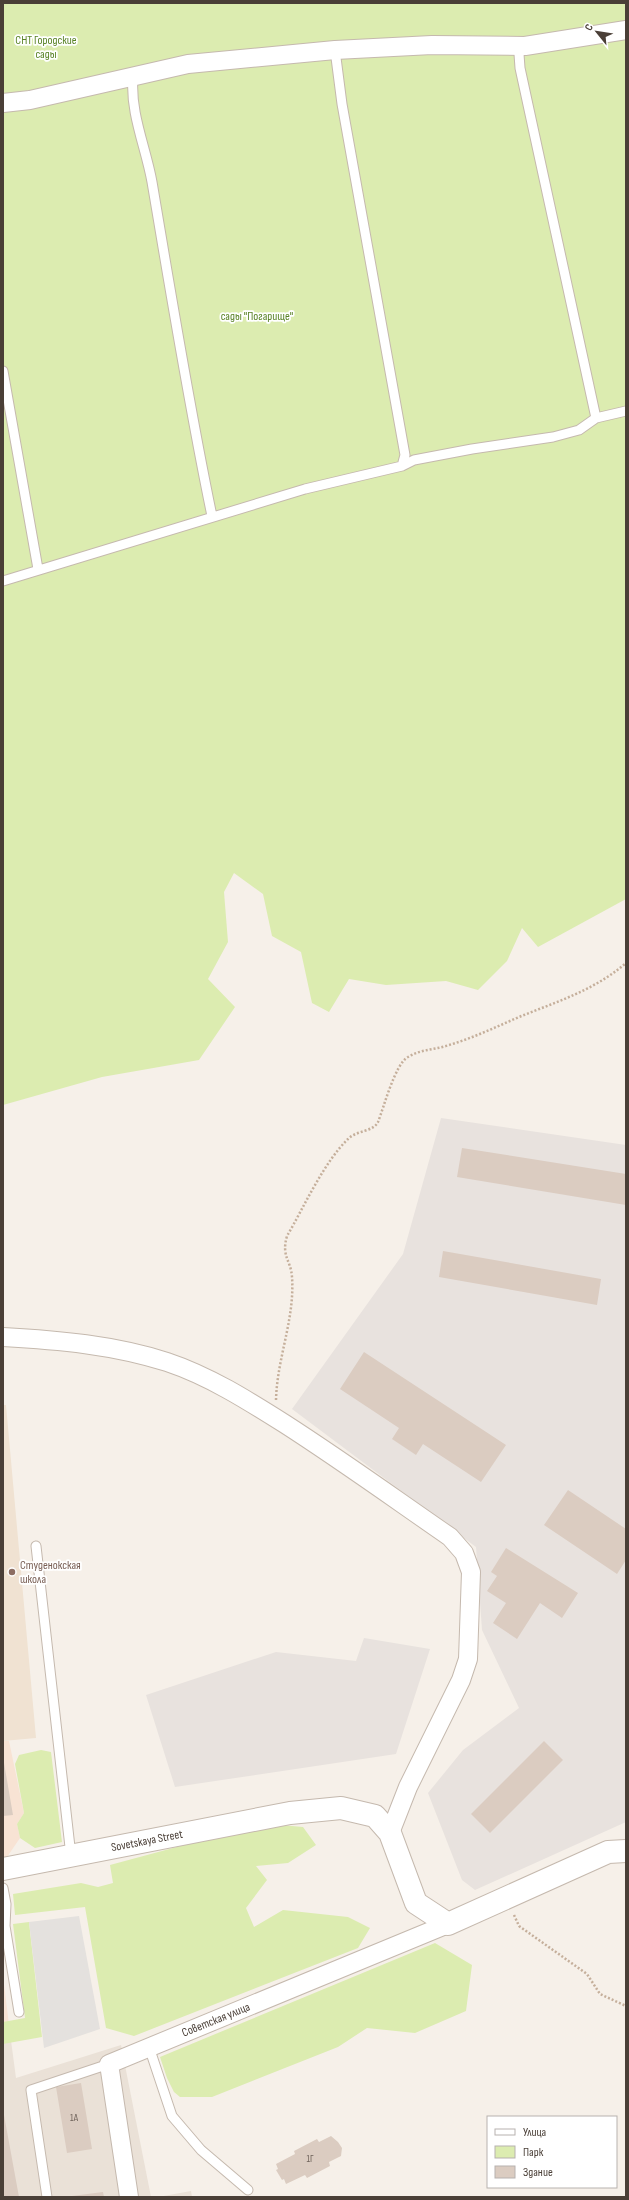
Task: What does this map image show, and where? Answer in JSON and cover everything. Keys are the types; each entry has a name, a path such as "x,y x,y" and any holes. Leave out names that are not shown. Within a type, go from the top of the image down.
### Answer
{"street":[{"path":"3,103 30,100 133,78 188,64 335,50 432,45 525,46 626,30"},
{"path":"3,1337 57,1340 115,1349 167,1362 216,1382 282,1422 450,1537 464,1553 471,1572 468,1658 461,1680 408,1787 390,1833 416,1903 448,1924 608,1852 626,1851"},
{"name":"Sovetskaya Street","path":"3,1869 290,1813 341,1808 375,1816 390,1833"},
{"name":"Советская улица","path":"109,2064 448,1924"},
{"path":"109,2064 129,2197"}],"lane":[{"path":"525,46 519,54 520,68 593,394 596,418"},
{"path":"335,50 342,104 405,455 402,466"},
{"path":"133,78 132,89 136,115 150,168 191,412 212,516"},
{"path":"3,371 38,569"},
{"path":"3,581 38,569 176,529 212,516 305,490 402,466 414,460 472,449 554,437 579,430 596,418 626,411"},
{"path":"36,1546 71,1856"},
{"path":"3,1888 6,1904 5,1926 18,2012"},
{"path":"149,2047 172,2116 201,2150 248,2190"},
{"path":"47,2197 30,2090 109,2064"}],"path":[{"path":"282,1422 276,1399 276,1389 292,1308 292,1276 284,1248 287,1236 330,1161 346,1140 354,1133 370,1129 377,1123 397,1072 406,1057 422,1050 448,1046 577,994 614,973 626,962"},
{"path":"505,1898 519,1926 587,1974 600,1994 626,2006"}],"shaded area":[{"path":"441,1118 626,1145 626,1822 475,1890 462,1880 428,1793 463,1750 519,1708 482,1630 476,1547 292,1409 403,1254"},
{"name":"Студенокская школа","path":"3,1405 6,1405 36,1738 3,1741"},
{"path":"364,1638 430,1649 396,1754 175,1787 146,1695 276,1652 356,1661"},
{"path":"3,1741 9,1741 24,1813 17,1824 20,1838 7,1857 3,1858"},
{"path":"79,1916 100,2029 44,2048 29,1922"},
{"path":"3,1976 10,2033 3,2034"},
{"path":"10,2033 16,2078 121,2045 151,2197 3,2197 3,2034"},
{"path":"191,2191 192,2197 158,2197"}],"green space":[{"path":"3,3 626,3 626,899 538,947 522,928 507,961 478,990 446,981 386,985 349,979 329,1012 312,1003 301,952 272,936 263,894 234,873 224,892 228,942 208,979 235,1007 199,1060 102,1077 3,1105"},
{"path":"41,1750 51,1752 62,1842 35,1848 20,1838 17,1824 24,1813 15,1764 19,1755"},
{"path":"281,1825 303,1827 316,1845 288,1863 256,1866 267,1880 246,1908 254,1927 283,1910 348,1917 370,1928 358,1948 134,2036 106,2028 85,1907 15,1915 13,1894 81,1883 98,1887 113,1883 110,1865 199,1841"},
{"path":"29,1922 42,2037 3,2044 3,2022 25,2018 13,1924"},
{"path":"435,1943 472,1965 466,2011 415,2033 367,2028 338,2047 212,2097 180,2097 174,2092 167,2078 160,2057"}],"building":[{"path":"462,1148 626,1174 626,1205 457,1177"},
{"path":"443,1251 601,1279 597,1305 439,1277"},
{"path":"364,1352 506,1445 481,1482 423,1444 416,1455 392,1439 399,1428 340,1389"},
{"path":"568,1490 626,1529 626,1560 617,1574 544,1525"},
{"path":"506,1548 578,1593 562,1618 540,1603 517,1639 493,1623 506,1603 487,1591 497,1576 491,1572"},
{"path":"544,1741 563,1760 490,1833 471,1814"},
{"path":"3,1757 13,1815 3,1816"},
{"path":"81,2083 92,2149 67,2153 56,2087"},
{"path":"4,2115 19,2197 3,2197"},
{"path":"331,2136 342,2148 341,2156 329,2162 330,2166 307,2178 305,2175 286,2184 284,2179 282,2180 276,2170 278,2169 276,2164 295,2154 294,2151 317,2139 319,2142"},
{"path":"103,2192 104,2197 72,2197 72,2196"}],"place":[{"name":"Студенокская школа","path":"12,1572"}],"park label":[{"name":"СНТ Городские сады","path":"46,47"},
{"name":"сады \"Погарище\"","path":"257,316"}]}
